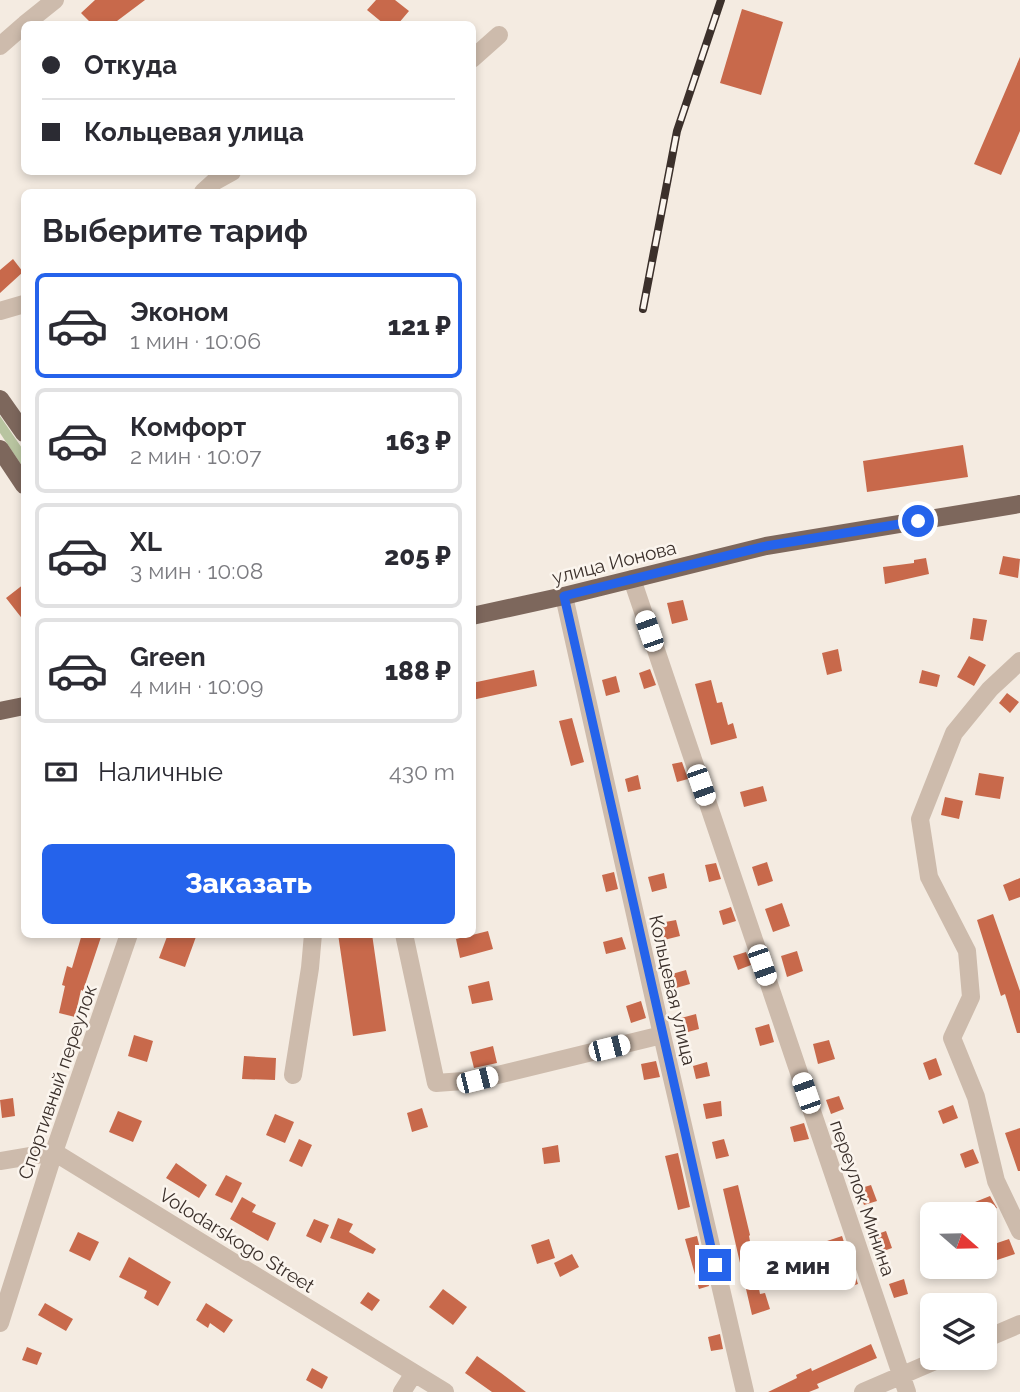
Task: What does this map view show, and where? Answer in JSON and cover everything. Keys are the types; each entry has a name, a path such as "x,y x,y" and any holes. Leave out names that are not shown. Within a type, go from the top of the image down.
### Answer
{"main road":[{"path":"0,399 21,429"},
{"path":"0,449 21,480"},
{"name":"улица Ионова","path":"476,615 766,546 1020,504"},
{"path":"0,711 21,707"}],"street":[{"path":"30,21 54,0"},
{"path":"0,46 21,28"},
{"path":"476,55 499,35"},
{"path":"209,187 227,175"},
{"path":"0,311 21,305"},
{"name":"переулок Минина","path":"632,579 904,1384"},
{"name":"Кольцевая улица","path":"564,596 745,1392"},
{"path":"1020,661 990,689 954,733 920,818 929,877 967,951 971,997 952,1038 976,1097 996,1181 1020,1231"},
{"name":"Спортивный переулок","path":"0,1323 54,1152 128,938"},
{"path":"293,1075 313,938"},
{"path":"405,938 436,1083 477,1080 662,1035"},
{"path":"0,1161 54,1152"},
{"name":"Volodarskogo Street","path":"54,1152 444,1392"},
{"path":"997,1334 1020,1324"},
{"path":"863,1392 904,1384 924,1370"},
{"path":"402,1392 414,1373"}],"green space":[{"path":"0,416 21,447 21,464 0,433"}],"building":[{"path":"95,0 145,0 117,21 89,21 81,13"},
{"path":"376,0 395,0 409,11 401,21 380,21 367,10"},
{"path":"742,9 783,22 761,95 720,83"},
{"path":"1020,57 1020,131 1001,175 974,164"},
{"path":"13,259 21,269 21,274 0,293 0,270"},
{"path":"963,445 968,477 867,492 863,461"},
{"path":"1003,556 1020,559 1018,578 999,574"},
{"path":"926,558 929,574 885,584 883,567 914,563 914,560"},
{"path":"21,586 21,617 6,598"},
{"path":"683,600 688,620 672,624 667,603"},
{"path":"973,618 987,620 983,641 970,639"},
{"path":"838,649 842,671 827,675 822,653"},
{"path":"969,656 986,665 974,686 957,677"},
{"path":"650,669 656,685 644,689 639,673"},
{"path":"534,670 537,686 476,699 476,682"},
{"path":"922,670 940,675 937,687 919,683"},
{"path":"616,676 620,692 606,696 602,680"},
{"path":"711,680 717,703 722,702 728,725 733,723 737,738 711,745 695,684"},
{"path":"1007,693 1019,702 1010,713 999,703"},
{"path":"572,718 584,762 571,766 559,721"},
{"path":"682,762 688,779 677,782 672,764"},
{"path":"979,773 1004,777 1000,799 975,795"},
{"path":"638,775 641,789 628,792 625,779"},
{"path":"763,786 767,801 744,807 740,792"},
{"path":"945,797 963,801 959,819 941,815"},
{"path":"767,862 773,881 758,886 752,867"},
{"path":"716,863 721,879 709,882 705,865"},
{"path":"614,872 618,889 606,892 602,875"},
{"path":"664,873 667,888 652,892 648,877"},
{"path":"1020,878 1020,897 1009,901 1003,885"},
{"path":"782,903 790,926 773,932 765,909"},
{"path":"731,907 736,921 723,925 719,911"},
{"path":"993,914 1020,991 1020,1033 1017,1033 1005,994 1001,996 977,920"},
{"path":"676,920 680,936 664,940 660,923"},
{"path":"488,931 493,949 460,958 456,939 476,938 476,934"},
{"path":"622,937 626,949 606,954 603,942"},
{"path":"81,938 101,938 83,991 81,990 75,1017 59,1013 67,966 72,968"},
{"path":"166,938 196,938 185,967 159,958"},
{"path":"339,938 373,938 386,1031 353,1036"},
{"path":"797,951 803,971 787,977 781,956"},
{"path":"746,952 751,965 738,970 733,956"},
{"path":"686,970 690,984 676,988 672,974"},
{"path":"489,981 493,1000 472,1004 468,986"},
{"path":"641,1001 646,1018 631,1023 626,1006"},
{"path":"696,1014 699,1029 684,1033 681,1018"},
{"path":"769,1024 774,1042 760,1046 755,1028"},
{"path":"134,1035 153,1041 147,1062 128,1056"},
{"path":"829,1040 835,1059 818,1064 813,1044"},
{"path":"493,1046 497,1063 474,1068 470,1052"},
{"path":"244,1056 276,1058 275,1080 242,1079"},
{"path":"936,1058 942,1075 929,1080 923,1063"},
{"path":"656,1061 660,1077 644,1080 641,1064"},
{"path":"707,1062 710,1076 696,1079 693,1066"},
{"path":"839,1096 844,1109 831,1114 826,1100"},
{"path":"13,1098 15,1116 2,1118 0,1100"},
{"path":"721,1101 722,1116 706,1119 703,1104"},
{"path":"953,1105 958,1118 943,1124 938,1111"},
{"path":"422,1108 428,1127 412,1132 407,1113"},
{"path":"118,1111 142,1121 133,1142 109,1132"},
{"path":"275,1114 294,1122 285,1143 266,1135"},
{"path":"804,1123 809,1139 794,1142 790,1127"},
{"path":"1020,1128 1020,1171 1018,1171 1005,1133"},
{"path":"299,1139 312,1145 302,1167 289,1161"},
{"path":"724,1139 729,1156 716,1159 712,1142"},
{"path":"558,1145 560,1162 544,1164 542,1148"},
{"path":"973,1149 979,1163 965,1168 960,1154"},
{"path":"678,1153 690,1207 678,1210 665,1156"},
{"path":"176,1163 207,1185 199,1198 166,1178"},
{"path":"226,1175 242,1183 232,1203 215,1195"},
{"path":"738,1185 760,1294 765,1293 770,1309 752,1315 723,1189"},
{"path":"871,1185 877,1201 864,1205 858,1189"},
{"path":"990,1196 994,1202 975,1202"},
{"path":"242,1197 256,1205 252,1212 276,1223 268,1241 230,1219"},
{"path":"338,1218 353,1224 349,1232 376,1249 373,1254 330,1238"},
{"path":"314,1219 329,1225 321,1243 306,1236"},
{"path":"886,1231 892,1248 878,1253 872,1236"},
{"path":"78,1232 99,1242 90,1261 69,1251"},
{"path":"697,1236 709,1286 699,1289 685,1239"},
{"path":"842,1236 858,1284 842,1289 827,1241"},
{"path":"549,1239 555,1258 537,1264 531,1245"},
{"path":"1009,1239 1015,1254 998,1260 998,1243"},
{"path":"572,1254 579,1267 560,1277 554,1263"},
{"path":"129,1257 171,1282 158,1306 144,1298 147,1291 119,1277"},
{"path":"904,1279 908,1294 894,1298 889,1284"},
{"path":"443,1289 467,1307 453,1325 429,1307"},
{"path":"368,1292 380,1300 372,1311 360,1303"},
{"path":"45,1303 73,1319 66,1331 38,1315"},
{"path":"206,1303 233,1320 224,1333 210,1323 208,1328 196,1320"},
{"path":"720,1334 723,1349 711,1351 708,1337"},
{"path":"871,1344 877,1358 817,1384 819,1388 809,1392 768,1392 811,1368 812,1371"},
{"path":"27,1347 42,1353 37,1365 22,1360"},
{"path":"477,1356 526,1392 492,1392 465,1373"},
{"path":"312,1368 328,1377 322,1389 306,1380"}],"railway":[{"path":"643,309 677,131 721,0"}],"route":[{"path":"715,1265 564,596 766,546 918,521"}]}
